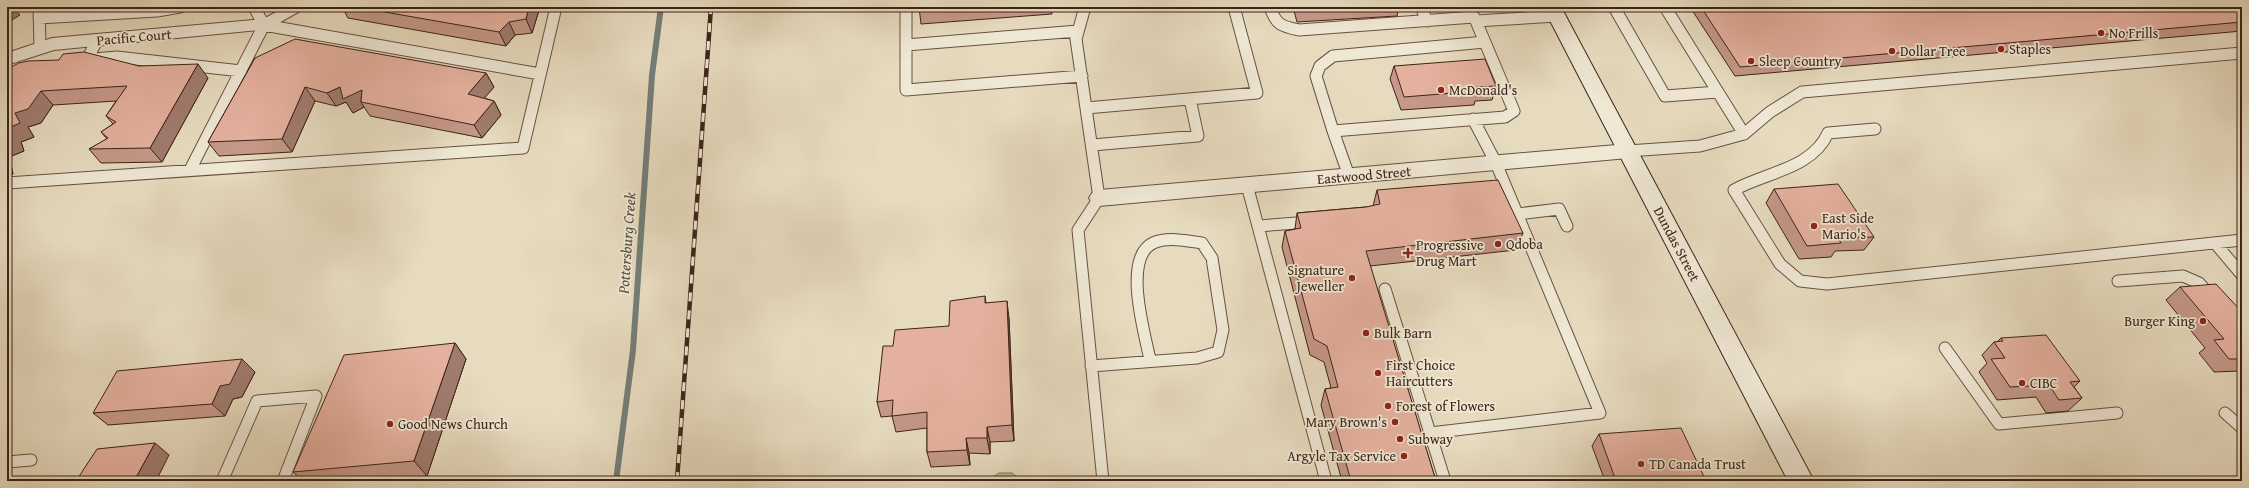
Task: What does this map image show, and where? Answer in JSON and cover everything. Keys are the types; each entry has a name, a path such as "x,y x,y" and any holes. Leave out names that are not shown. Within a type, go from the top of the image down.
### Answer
{"main road":[{"name":"Dundas Street","path":"1555,12 1801,481"}],"street":[{"name":"Pacific Court","path":"7,60 52,44 264,25"},
{"name":"Eastwood Street","path":"1099,198 1628,151"}],"lane":[{"path":"39,7 40,48"},
{"path":"39,18 157,11 180,7"},
{"path":"254,7 264,25"},
{"path":"190,170 264,25 296,7"},
{"path":"7,183 523,148 556,7"},
{"path":"906,7 906,90 1082,76"},
{"path":"1085,7 1076,39 1099,198 1078,230 1103,481"},
{"path":"1086,108 1257,93 1234,7"},
{"path":"1270,7 1274,20 1284,27 1299,30 1475,19 1555,12"},
{"path":"1421,7 1427,21"},
{"path":"1333,132 1505,117 1514,111 1470,7"},
{"path":"1614,7 1665,96 1718,92"},
{"path":"1665,7 1744,134"},
{"path":"264,25 540,74"},
{"path":"906,45 1078,31"},
{"path":"97,40 83,61 117,57 241,71"},
{"path":"1349,176 1333,132 1316,76 1320,66 1333,56 1485,42"},
{"path":"1628,151 1700,146 1744,134 1770,112 1802,92 2242,53"},
{"path":"1092,145 1198,136 1190,99"},
{"path":"1430,433 1600,413 1496,163 1473,119"},
{"path":"1874,129 1828,133 1824,144 1812,154 1778,172 1748,180 1734,190 1780,264 1800,281 1827,284 2242,240"},
{"path":"1247,185 1326,481"},
{"path":"1517,214 1558,209 1566,226"},
{"path":"1258,226 1318,221"},
{"path":"1092,366 1210,356 1218,352 1222,345 1223,330 1212,258 1202,243 1185,238 1165,238 1149,243 1140,255 1136,272 1150,360"},
{"path":"2215,243 2242,275"},
{"path":"2118,281 2183,276 2199,283 2218,305"},
{"path":"1385,289 1444,481"},
{"path":"1944,348 1999,424 2117,413"},
{"path":"222,481 257,401 316,396 283,481"},
{"path":"2225,414 2242,428"},
{"path":"7,462 31,460"}],"green space":[{"path":"999,473 1012,473 1022,481 987,481"}],"building":[{"path":"356,7 529,7 526,19 509,22 499,32"},
{"path":"919,7 960,7 919,10"},
{"path":"1299,7 1321,7 1299,8"},
{"path":"1701,7 2242,7 2242,22 1740,67"},
{"path":"295,39 486,73 468,94 494,101 474,125 361,102 362,90 343,99 340,87 327,93 305,87 282,139 208,142 255,58"},
{"path":"84,52 139,66 198,64 150,148 89,149 108,138 101,132 116,122 106,116 127,86 41,91 28,109 15,113 20,123 8,128 11,137 7,139 7,69 19,63 28,61 59,60 63,54"},
{"path":"1485,59 1496,86 1476,87 1478,91 1404,97 1394,66"},
{"path":"1498,180 1523,233 1366,251 1436,481 1351,481 1325,389 1338,387 1327,346 1314,339 1285,231 1301,228 1297,213 1366,207 1380,204 1377,190"},
{"path":"1838,184 1874,237 1838,238 1841,243 1807,246 1774,189"},
{"path":"2216,284 2242,312 2242,359 2229,359 2214,340 2224,339 2180,287"},
{"path":"985,296 985,303 1007,301 1012,425 987,427 987,438 966,438 967,450 927,452 927,412 892,416 893,400 877,402 883,346 893,346 895,330 949,326 950,301"},
{"path":"2046,335 2080,381 2070,382 2082,398 2059,400 2049,385 2010,387 1991,359 2005,358 1994,342 2003,341 2001,338"},
{"name":"Good News Church","path":"455,343 414,461 293,472 344,355"},
{"path":"242,359 230,384 220,386 212,404 93,413 117,371"},
{"name":"TD Canada Trust","path":"1681,428 1706,481 1616,481 1599,434"},
{"path":"155,443 134,481 76,481 97,449"}],"waterway":[{"name":"Pottersburg Creek","path":"616,481 633,350 652,75 661,7"}],"railway":[{"path":"677,481 711,7"}],"place":[{"name":"No Frills","path":"2101,33"},
{"name":"Staples","path":"2001,49"},
{"name":"Dollar Tree","path":"1892,51"},
{"name":"Sleep Country","path":"1751,61"},
{"name":"McDonald's","path":"1441,90"},
{"name":"East Side Mario's","path":"1814,226"},
{"name":"Qdoba","path":"1498,244"},
{"name":"Progressive Drug Mart","path":"1408,253"},
{"name":"Signature Jeweller","path":"1352,278"},
{"name":"Burger King","path":"2203,321"},
{"name":"Bulk Barn","path":"1366,333"},
{"name":"First Choice Haircutters","path":"1378,373"},
{"name":"CIBC","path":"2022,383"},
{"name":"Forest of Flowers","path":"1388,406"},
{"name":"Mary Brown's","path":"1395,422"},
{"name":"Good News Church","path":"390,424"},
{"name":"Subway","path":"1400,439"},
{"name":"Argyle Tax Service","path":"1404,456"},
{"name":"TD Canada Trust","path":"1641,464"}]}
